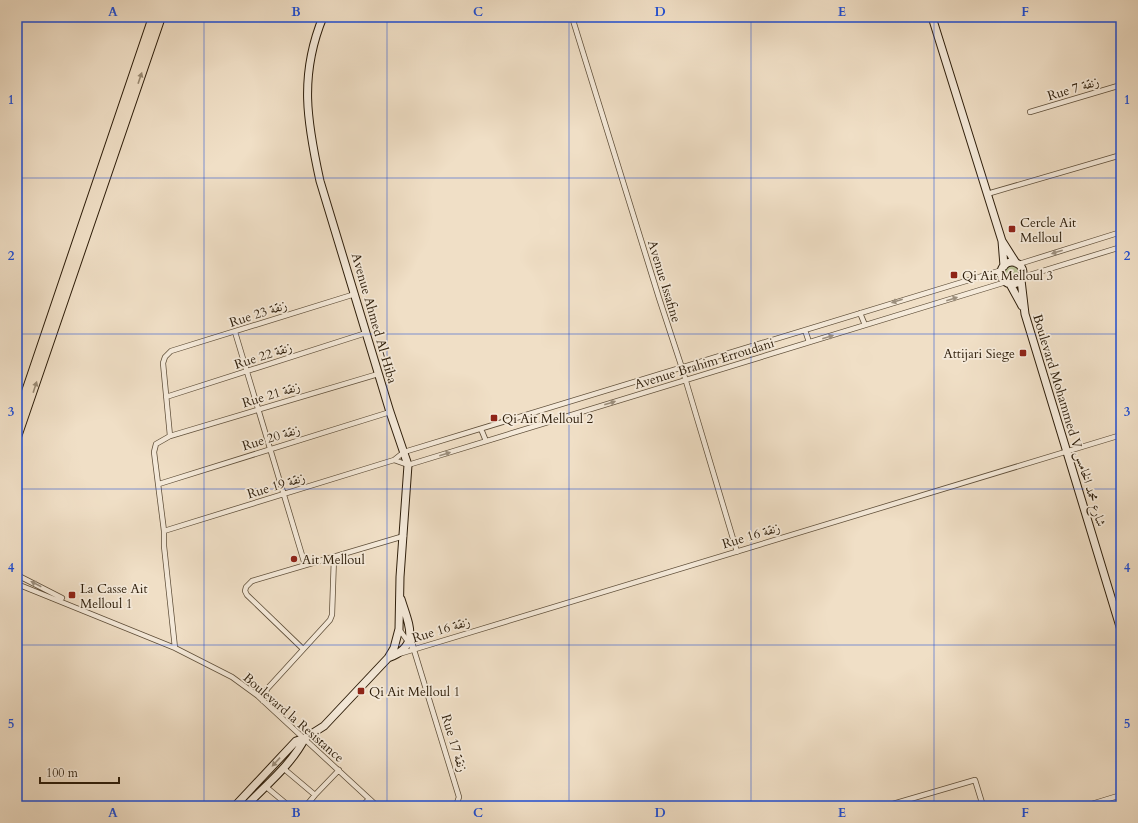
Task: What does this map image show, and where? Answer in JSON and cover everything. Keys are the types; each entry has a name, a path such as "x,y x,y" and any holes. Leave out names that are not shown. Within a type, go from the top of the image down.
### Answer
{"highway":[{"path":"17,418 153,17"},
{"path":"17,437 32,397 161,17"}],"street":[{"name":"Avenue Ahmed Al-Hiba","path":"235,806 296,741 305,738 324,726 388,658 394,648 399,629 400,577 408,465 378,374 320,181 308,122 306,98 310,65 316,36 323,17"},
{"name":"Avenue Issafine","path":"572,17 658,298 682,368 737,552"},
{"path":"932,17 1002,241 1002,277 1008,283 1016,283 1022,278 1121,247"},
{"name":"Rue 7 زنقة","path":"1030,112 1121,85"},
{"path":"987,194 1121,155"},
{"path":"1003,268 1010,262 1018,264 1121,232"},
{"path":"1002,241 1023,270 1022,278"},
{"name":"Avenue Brahim Erroudani","path":"404,452 682,368 1003,268"},
{"name":"Boulevard Mohammed V شارع محمد الخامس","path":"1022,278 1024,308 1121,630"},
{"name":"Avenue Brahim Erroudani","path":"408,465 865,325 1008,283"},
{"name":"Boulevard Mohammed V شارع محمد الخامس","path":"1008,283 1024,308"},
{"name":"Rue 23 زنقة","path":"166,397 163,363 167,354 172,351 355,294"},
{"path":"860,313 865,325"},
{"path":"805,330 809,342"},
{"path":"235,332 305,565"},
{"name":"Rue 22 زنقة","path":"166,397 366,333"},
{"name":"Rue 21 زنقة","path":"170,436 378,374"},
{"path":"166,397 170,436 159,441 155,446 175,648"},
{"name":"Rue 20 زنقة","path":"159,484 270,448 390,412"},
{"path":"481,429 486,441"},
{"name":"Rue 16 زنقة","path":"388,658 1121,435"},
{"name":"Rue 19 زنقة","path":"164,531 394,460 404,452"},
{"path":"394,460 408,465"},
{"path":"302,648 247,595 246,587 252,581 404,536"},
{"path":"263,701 267,689 302,648 326,625 332,615 334,557"},
{"name":"Boulevard la Resistance","path":"17,575 79,608"},
{"name":"Boulevard la Resistance","path":"17,584 175,648 232,677 256,694 377,806"},
{"name":"Rue 17 زنقة","path":"400,595 410,627 414,650 459,797 456,806"},
{"path":"398,654 408,643 410,627"},
{"path":"399,629 414,650"},
{"path":"256,694 267,689"},
{"path":"246,806 283,768 302,745 305,738"},
{"path":"283,768 315,795"},
{"path":"306,806 339,770"},
{"path":"886,806 975,780 983,806"},
{"path":"265,786 289,806"},
{"path":"1085,806 1121,795"},
{"path":"362,806 369,799"}],"green space":[{"path":"1013,265 1020,270 1021,273 1016,280 1013,281 1006,276 1005,273 1010,266"}],"place":[{"name":"Cercle Ait Melloul","path":"1012,229"},
{"name":"Qi Ait Melloul 3","path":"954,275"},
{"name":"Attijari Siege","path":"1023,353"},
{"name":"Qi Ait Melloul 2","path":"494,418"},
{"name":"Ait Melloul","path":"294,559"},
{"name":"La Casse Ait Melloul 1","path":"72,595"},
{"name":"Qi Ait Melloul 1","path":"361,691"}]}
